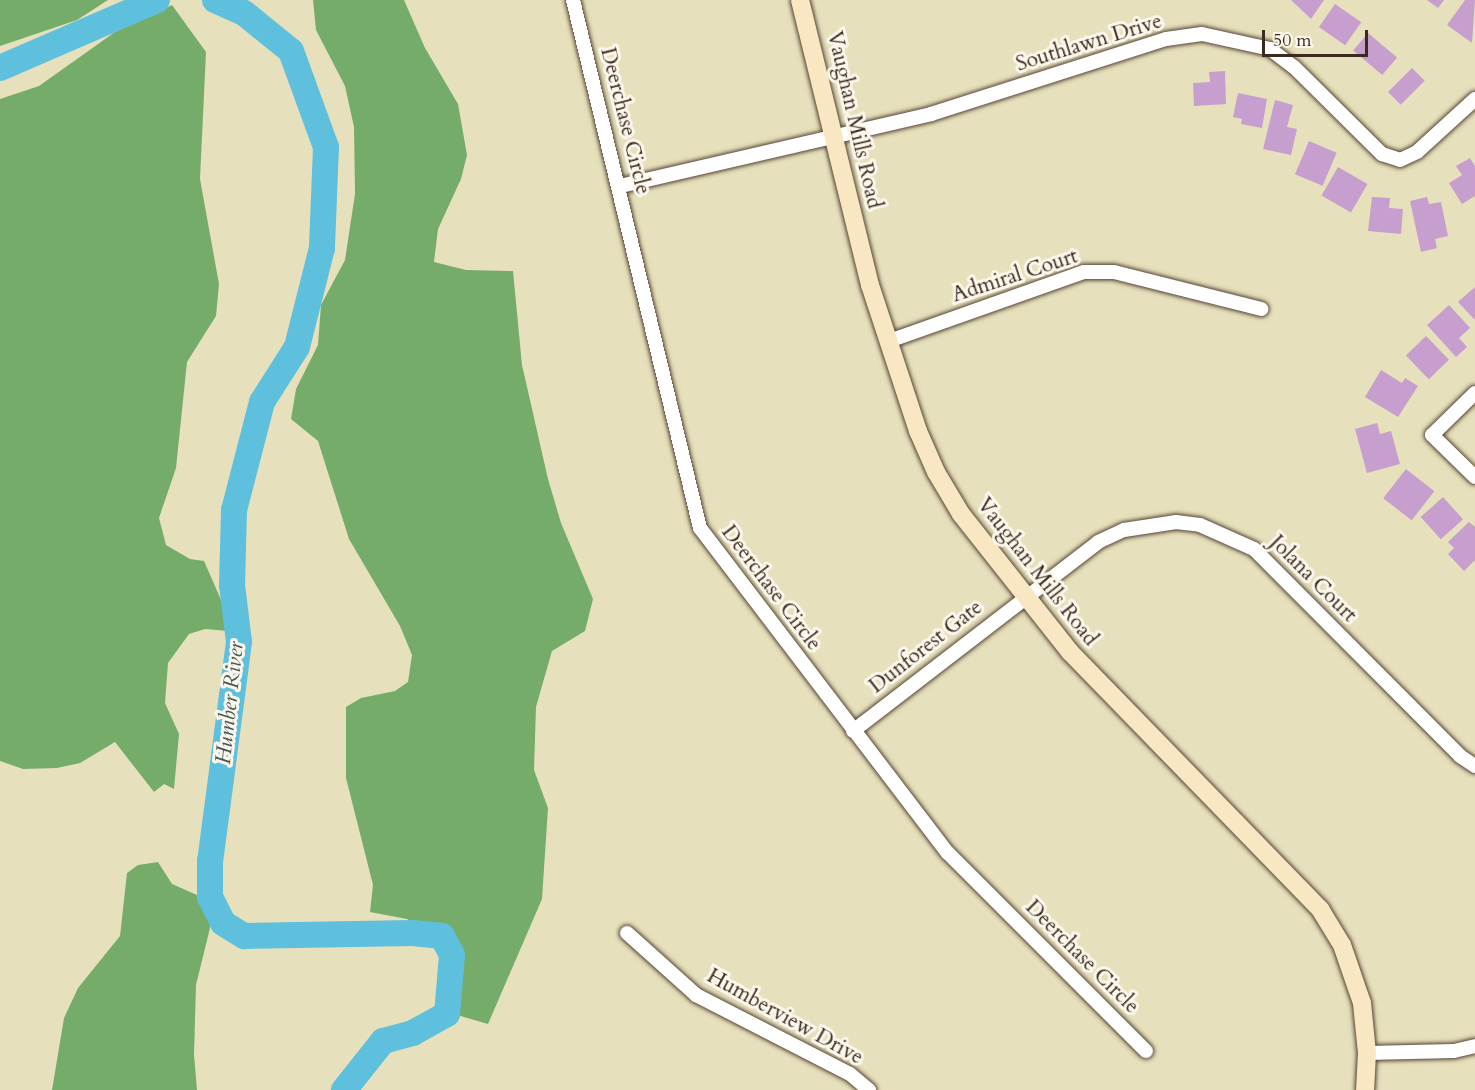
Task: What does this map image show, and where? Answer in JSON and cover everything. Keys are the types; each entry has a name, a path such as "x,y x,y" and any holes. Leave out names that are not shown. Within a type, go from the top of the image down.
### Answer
{"street":[{"name":"Deerchase Circle","path":"573,0 620,186 700,528 948,853 1146,1051"},
{"name":"Vaughan Mills Road","path":"800,0 835,136 863,259 918,431 941,482 1025,597 1100,686 1320,909 1342,945 1355,976 1362,1003 1367,1053 1365,1090"},
{"name":"Southlawn Drive","path":"620,186 931,114 1166,39 1202,34 1270,49 1294,67 1382,154 1400,160 1417,152 1475,99"},
{"name":"Admiral Court","path":"889,341 1084,272 1114,272 1261,309"},
{"path":"1475,393 1432,435 1475,477"},
{"name":"Jolana Court","path":"1025,597 1098,542 1124,530 1176,522 1230,535 1254,549 1460,756 1475,766"},
{"name":"Dunforest Gate","path":"853,731 1025,597"},
{"name":"Humberview Drive","path":"627,933 696,995 850,1074 869,1090"},
{"path":"1367,1053 1454,1051 1475,1046"}],"green space":[{"path":"0,0 108,0 77,20 0,46"},
{"path":"313,0 404,0 425,48 458,104 467,155 461,179 438,229 434,262 466,270 513,271 522,365 548,479 561,523 593,599 585,631 552,651 536,707 534,770 548,808 542,899 488,1024 440,1010 461,971 455,948 407,919 370,912 373,885 346,778 346,707 361,698 395,691 408,682 412,655 400,626 349,539 318,441 291,419 296,389 318,345 321,305 345,260 355,194 354,127 345,86 316,30"},
{"path":"172,5 206,52 200,179 219,284 216,316 187,362 176,468 159,518 166,545 190,559 204,561 225,609 228,631 205,629 189,634 168,663 165,703 179,734 174,789 164,784 154,792 115,742 80,763 57,768 23,769 0,761 0,99 39,86 115,32"},
{"path":"158,862 172,884 197,895 209,907 210,928 196,985 194,1055 197,1090 52,1090 64,1018 78,988 120,936 127,873 138,865"}],"building":[{"path":"1291,0 1324,0 1311,19"},
{"path":"1427,0 1444,0 1438,8"},
{"path":"1465,0 1475,0 1472,43 1447,25"},
{"path":"1335,4 1361,22 1345,45 1319,27"},
{"path":"1368,33 1397,57 1382,75 1353,51"},
{"path":"1412,68 1425,81 1401,105 1388,92"},
{"path":"1225,71 1226,104 1194,106 1193,83 1210,82 1209,72"},
{"path":"1238,93 1267,99 1262,128 1241,124 1242,119 1233,117"},
{"path":"1275,100 1293,105 1287,127 1297,129 1291,155 1263,149"},
{"path":"1309,141 1337,153 1323,186 1295,174"},
{"path":"1470,158 1475,166 1475,196 1462,204 1449,183 1462,175 1456,166"},
{"path":"1338,167 1367,184 1351,213 1322,196"},
{"path":"1372,197 1390,198 1389,208 1403,209 1401,234 1368,231"},
{"path":"1427,197 1429,204 1441,202 1448,236 1435,239 1437,248 1421,252 1410,201"},
{"path":"1475,287 1475,320 1458,302"},
{"path":"1449,305 1470,328 1459,338 1467,347 1456,357 1427,325"},
{"path":"1426,336 1449,360 1429,379 1406,355"},
{"path":"1381,370 1402,383 1405,378 1418,386 1398,417 1365,397"},
{"path":"1377,423 1380,434 1391,431 1400,464 1367,473 1355,429"},
{"path":"1406,469 1434,491 1412,520 1383,498"},
{"path":"1443,497 1463,519 1441,539 1421,517"},
{"path":"1469,522 1475,527 1475,560 1464,571 1448,554 1454,548 1448,542"}],"waterway":[{"name":"Humber River","path":"0,68 157,0"},
{"name":"Humber River","path":"215,0 244,13 291,51 326,147 322,248 297,347 262,402 234,510 232,585 239,642 210,861 210,897 223,923 244,936 413,933 442,936 452,955 447,1014 413,1033 383,1041 344,1090"}]}
